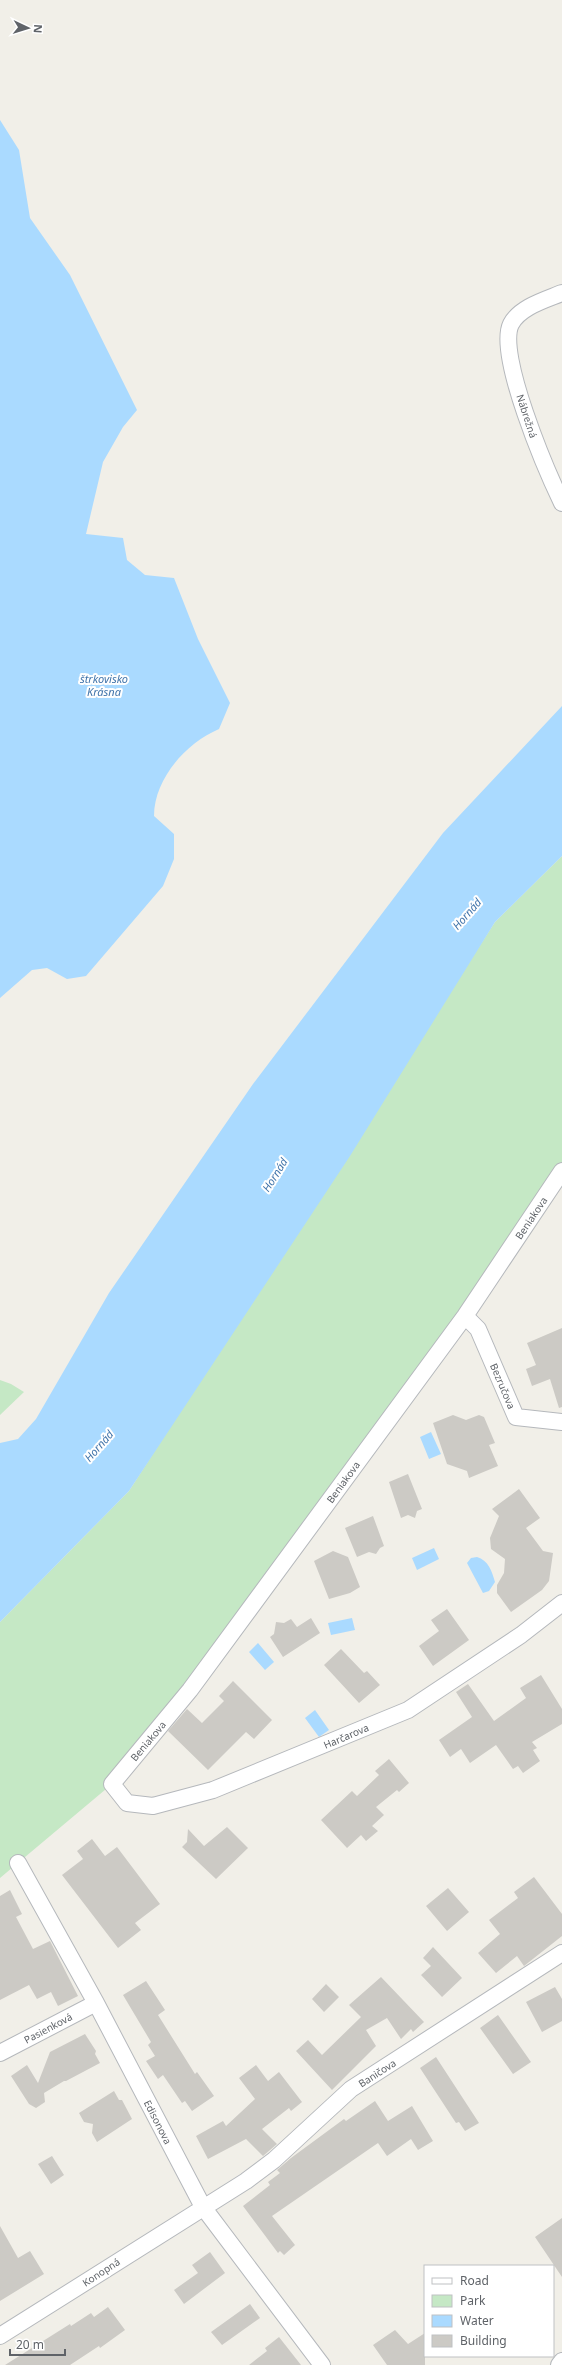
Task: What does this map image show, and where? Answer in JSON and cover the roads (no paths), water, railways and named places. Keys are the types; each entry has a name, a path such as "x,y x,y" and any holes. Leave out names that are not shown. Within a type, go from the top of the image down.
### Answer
{"street":[{"name":"Nábrežná","path":"562,293 520,312 511,324 508,336 509,352 524,411 546,472 562,503"},
{"name":"Beniakova","path":"112,1784 190,1690 465,1316 562,1171"},
{"name":"Bezručova","path":"465,1316 478,1329 516,1417 562,1422"},
{"name":"Harčarova","path":"112,1784 127,1803 153,1806 213,1790 235,1782 408,1710 521,1635 562,1603"},
{"name":"Edisonova","path":"18,1863 96,2003 203,2207 322,2365"},
{"name":"Baničova","path":"203,2207 246,2181 274,2160 351,2089 562,1953"},
{"name":"Pasienková","path":"0,2053 96,2003"},
{"name":"Konopná","path":"0,2336 203,2207"},
{"path":"559,2365 562,2362"}],"water":[{"name":"štrkovisko Krásna","path":"0,120 19,150 30,218 70,275 137,410 123,427 103,462 86,534 123,538 127,560 145,575 174,578 198,639 230,703 219,729 195,743 174,764 166,776 155,802 154,816 174,834 174,859 163,886 86,976 67,979 47,968 32,970 0,998"},
{"name":"Hornád","path":"562,706 562,856 495,922 350,1156 129,1491 0,1622 0,1443 18,1439 36,1419 109,1293 253,1084 443,833"},
{"path":"431,1432 441,1454 429,1459 420,1437"},
{"path":"434,1548 439,1559 417,1570 412,1558"},
{"path":"471,1558 481,1558 487,1563 495,1582 489,1591 483,1593 467,1563"},
{"path":"352,1618 355,1630 331,1635 328,1623"},
{"path":"258,1643 274,1662 265,1670 249,1652"},
{"path":"315,1710 329,1730 319,1737 305,1718"}]}
